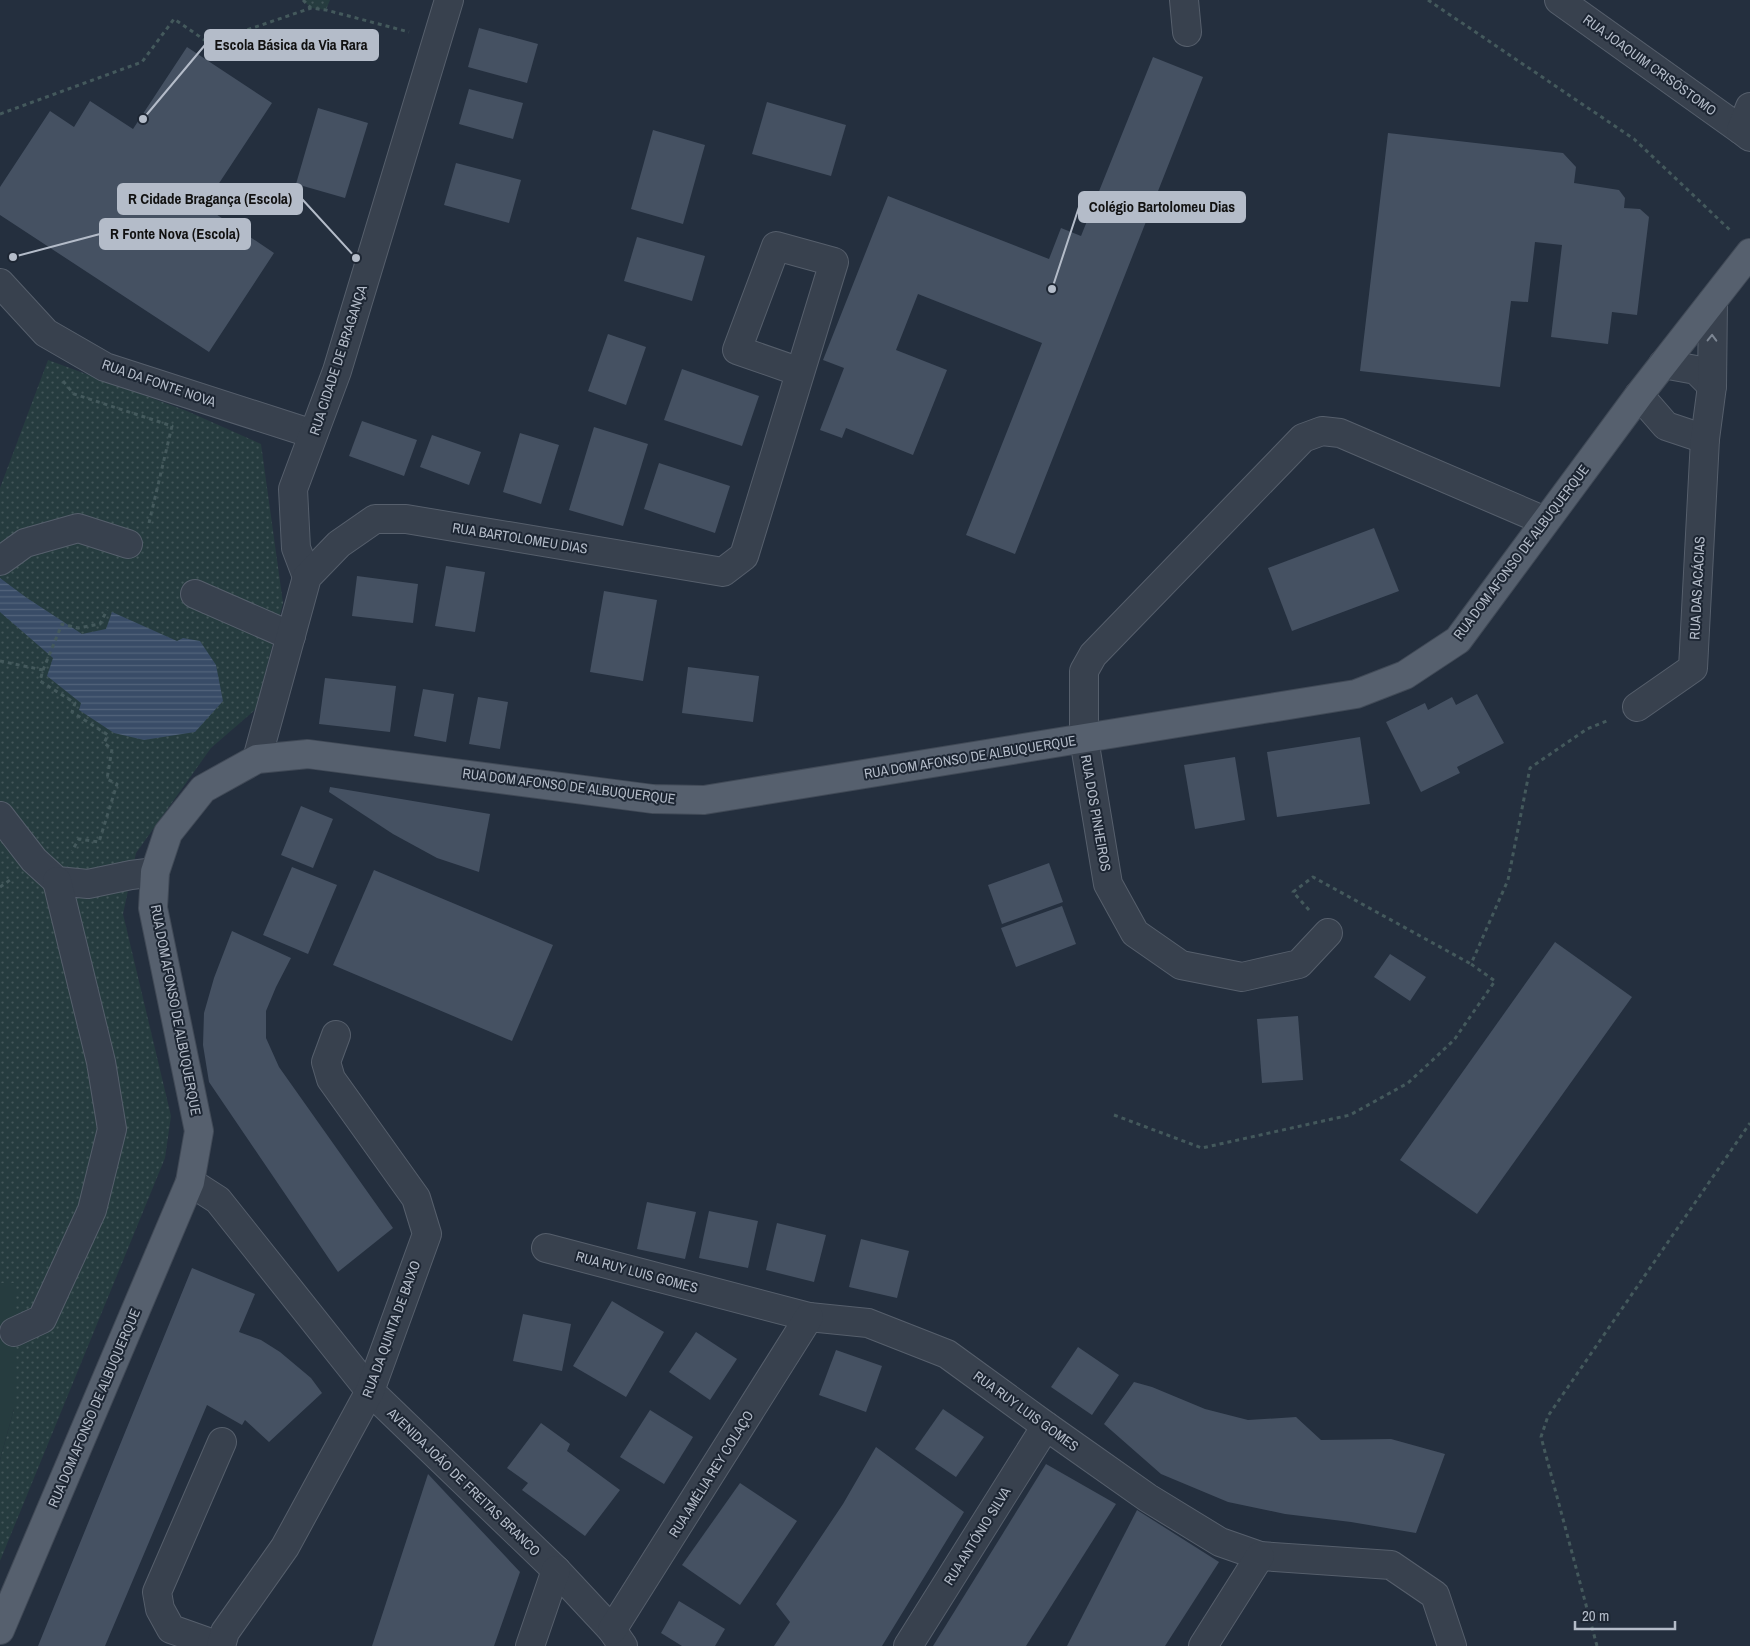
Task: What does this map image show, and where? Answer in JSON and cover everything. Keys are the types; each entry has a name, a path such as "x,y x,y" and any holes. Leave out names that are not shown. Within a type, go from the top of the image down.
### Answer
{"main road":[{"name":"RUA DOM AFONSO DE ALBUQUERQUE","path":"0,1630 190,1182 200,1131 153,908 154,872 168,833 203,789 257,759 311,754 653,799 704,800 1356,694 1405,675 1458,640 1639,395 1713,301 1743,245"}],"street":[{"name":"RUA CIDADE DE BRAGANÇA","path":"307,577 296,548 293,489 337,371 449,0"},
{"path":"1184,0 1187,32"},
{"name":"RUA JOAQUIM CRISÓSTOMO","path":"1559,0 1747,125"},
{"path":"723,572 744,556 834,262 776,246 737,350 800,372"},
{"name":"RUA DA FONTE NOVA","path":"0,283 46,333 105,367 313,434"},
{"name":"RUA DAS ACÁCIAS","path":"1636,707 1693,668 1705,439 1712,386 1713,301"},
{"path":"1663,364 1696,370 1712,386"},
{"path":"1639,395 1666,426 1705,439"},
{"name":"RUA DOS PINHEIROS","path":"1328,934 1299,964 1242,977 1181,965 1135,933 1108,884 1084,739 1084,670 1093,655 1303,438 1322,431 1340,433 1545,521"},
{"name":"RUA BARTOLOMEU DIAS","path":"257,759 307,577 339,544 375,519 406,519 751,576"},
{"path":"0,561 24,543 78,528 138,536"},
{"path":"195,594 291,636"},
{"path":"0,816 34,860 57,881 102,1062 112,1129 92,1210 42,1319 14,1332"},
{"path":"57,881 88,884 154,872"},
{"name":"RUA DA QUINTA DE BAIXO","path":"220,1646 225,1632 285,1547 370,1391 427,1234 416,1198 331,1079 326,1062 336,1035"},
{"name":"AVENIDA JOÃO DE FREITAS BRANCO","path":"190,1182 218,1200 370,1391 556,1570 618,1638"},
{"name":"RUA RUY LUIS GOMES","path":"546,1248 809,1318 868,1323 947,1354 1148,1498 1220,1542 1260,1556 1391,1565 1435,1595 1452,1646"},
{"name":"RUA AMÉLIA REY COLAÇO","path":"618,1638 809,1318"},
{"name":"RUA ANTÓNIO SILVA","path":"908,1646 1046,1426"},
{"path":"220,1646 172,1629 160,1609 158,1592 222,1442"},
{"path":"1203,1646 1260,1556"},
{"path":"530,1646 556,1570"}],"path":[{"path":"303,0 311,8"},
{"path":"1428,0 1634,140 1743,245"},
{"path":"0,114 142,62 174,19 209,43 311,8 326,10 437,39"},
{"path":"62,380 74,394 172,426 138,536"},
{"path":"57,881 78,839 99,842 117,784 106,779 112,748 104,743 108,735 72,712 75,703 40,681 62,624 78,628 100,624 107,610"},
{"path":"0,660 43,670"},
{"path":"1471,964 1508,880 1530,768 1587,730 1636,707"},
{"path":"1114,1115 1202,1148 1350,1115 1408,1083 1454,1040 1495,981 1471,964 1313,877 1293,892 1328,934"},
{"path":"1597,1646 1541,1437 1548,1416 1750,1123"}],"green space":[{"path":"303,0 330,0 326,10 311,8"},
{"path":"48,360 187,411 261,444 283,603 256,709 211,748 136,853 123,914 171,1116 165,1158 0,1561 0,1460 14,1409 14,1284 0,1283 0,488"},
{"path":"0,1283 14,1283 14,1409 0,1460"}],"water":[{"path":"0,578 82,634 106,629 112,612 177,641 183,638 200,641 216,665 223,701 195,732 144,740 114,733 79,710 81,703 47,676 53,658 0,612"}],"building":[{"path":"479,28 538,44 527,83 468,67"},
{"path":"187,47 272,103 204,206 274,253 209,352 0,215 0,187 50,111 74,127 90,101 133,129"},
{"path":"1153,57 1203,77 1015,554 966,535 1042,343 918,294 896,350 947,370 913,455 846,428 842,438 820,430 844,368 823,360 888,196 1049,259 1061,228 1081,236"},
{"path":"469,89 523,103 513,139 459,124"},
{"path":"767,102 846,125 831,176 752,154"},
{"path":"318,108 368,123 345,198 296,184"},
{"path":"653,130 705,145 683,224 631,209"},
{"path":"1388,133 1563,153 1576,167 1574,183 1619,190 1625,198 1624,208 1640,209 1649,217 1637,315 1612,312 1608,344 1551,337 1562,245 1535,242 1528,302 1511,301 1500,387 1360,371"},
{"path":"456,163 521,180 509,223 444,205"},
{"path":"637,237 705,256 692,301 624,281"},
{"path":"608,334 646,347 626,405 588,391"},
{"path":"682,369 759,396 742,446 664,420"},
{"path":"362,421 417,440 404,476 349,456"},
{"path":"594,427 648,444 623,526 569,510"},
{"path":"520,433 559,445 541,504 503,492"},
{"path":"432,435 481,452 469,485 420,467"},
{"path":"659,463 730,486 715,533 644,509"},
{"path":"1374,528 1399,591 1292,631 1268,568"},
{"path":"446,566 485,572 475,632 435,626"},
{"path":"357,576 418,584 413,623 352,616"},
{"path":"604,591 657,600 643,681 590,672"},
{"path":"688,667 759,676 753,722 682,713"},
{"path":"325,678 396,686 390,732 319,724"},
{"path":"423,689 454,694 446,742 414,736"},
{"path":"1477,694 1504,743 1457,767 1460,773 1421,792 1386,722 1425,703 1428,710 1452,697 1456,705"},
{"path":"478,697 508,702 500,749 469,744"},
{"path":"1360,737 1370,804 1277,817 1267,752"},
{"path":"1235,757 1245,820 1195,829 1184,765"},
{"path":"330,787 490,814 479,872 437,858 393,834 329,792"},
{"path":"301,806 333,819 313,868 281,855"},
{"path":"1049,863 1063,902 1002,924 988,885"},
{"path":"292,867 337,885 308,954 263,935"},
{"path":"374,870 553,945 512,1041 333,965"},
{"path":"1062,906 1076,944 1016,967 1001,928"},
{"path":"232,931 291,958 266,1011 266,1038 279,1067 393,1228 338,1272 209,1082 203,1045 204,1013 214,978"},
{"path":"1555,942 1632,997 1477,1214 1400,1160"},
{"path":"1390,954 1426,977 1410,1001 1374,977"},
{"path":"1298,1016 1303,1080 1262,1083 1257,1019"},
{"path":"647,1202 696,1212 685,1259 637,1249"},
{"path":"709,1211 758,1221 748,1268 699,1258"},
{"path":"777,1223 826,1235 814,1282 766,1270"},
{"path":"861,1239 909,1251 897,1298 849,1287"},
{"path":"192,1268 255,1294 239,1332 261,1340 280,1352 311,1378 322,1393 269,1442 245,1420 242,1425 207,1405 105,1646 38,1646"},
{"path":"612,1301 664,1332 626,1397 573,1366"},
{"path":"523,1314 571,1324 562,1371 513,1361"},
{"path":"696,1332 737,1359 710,1400 669,1372"},
{"path":"1078,1347 1119,1375 1092,1415 1051,1387"},
{"path":"836,1350 882,1366 866,1412 819,1395"},
{"path":"1134,1382 1152,1387 1205,1409 1248,1420 1296,1417 1321,1440 1391,1439 1445,1454 1416,1533 1351,1522 1285,1514 1228,1502 1161,1474 1104,1424"},
{"path":"943,1409 984,1437 956,1477 915,1449"},
{"path":"650,1410 693,1437 664,1484 620,1457"},
{"path":"541,1423 570,1444 567,1451 620,1490 585,1536 522,1490 528,1483 507,1468"},
{"path":"876,1447 964,1512 882,1646 774,1646 790,1622 776,1604 843,1504"},
{"path":"1046,1464 1116,1504 1026,1646 933,1646"},
{"path":"428,1474 520,1572 494,1646 372,1646"},
{"path":"740,1483 797,1521 740,1605 682,1565"},
{"path":"1137,1510 1219,1562 1165,1646 1067,1646"},
{"path":"679,1601 725,1629 715,1646 682,1646 661,1633"}],"place":[{"name":"Escola Básica da Via Rara","path":"143,119"},
{"name":"R Fonte Nova (Escola)","path":"13,257"},
{"name":"R Cidade Bragança (Escola)","path":"356,258"},
{"name":"Colégio Bartolomeu Dias","path":"1052,289"}]}
